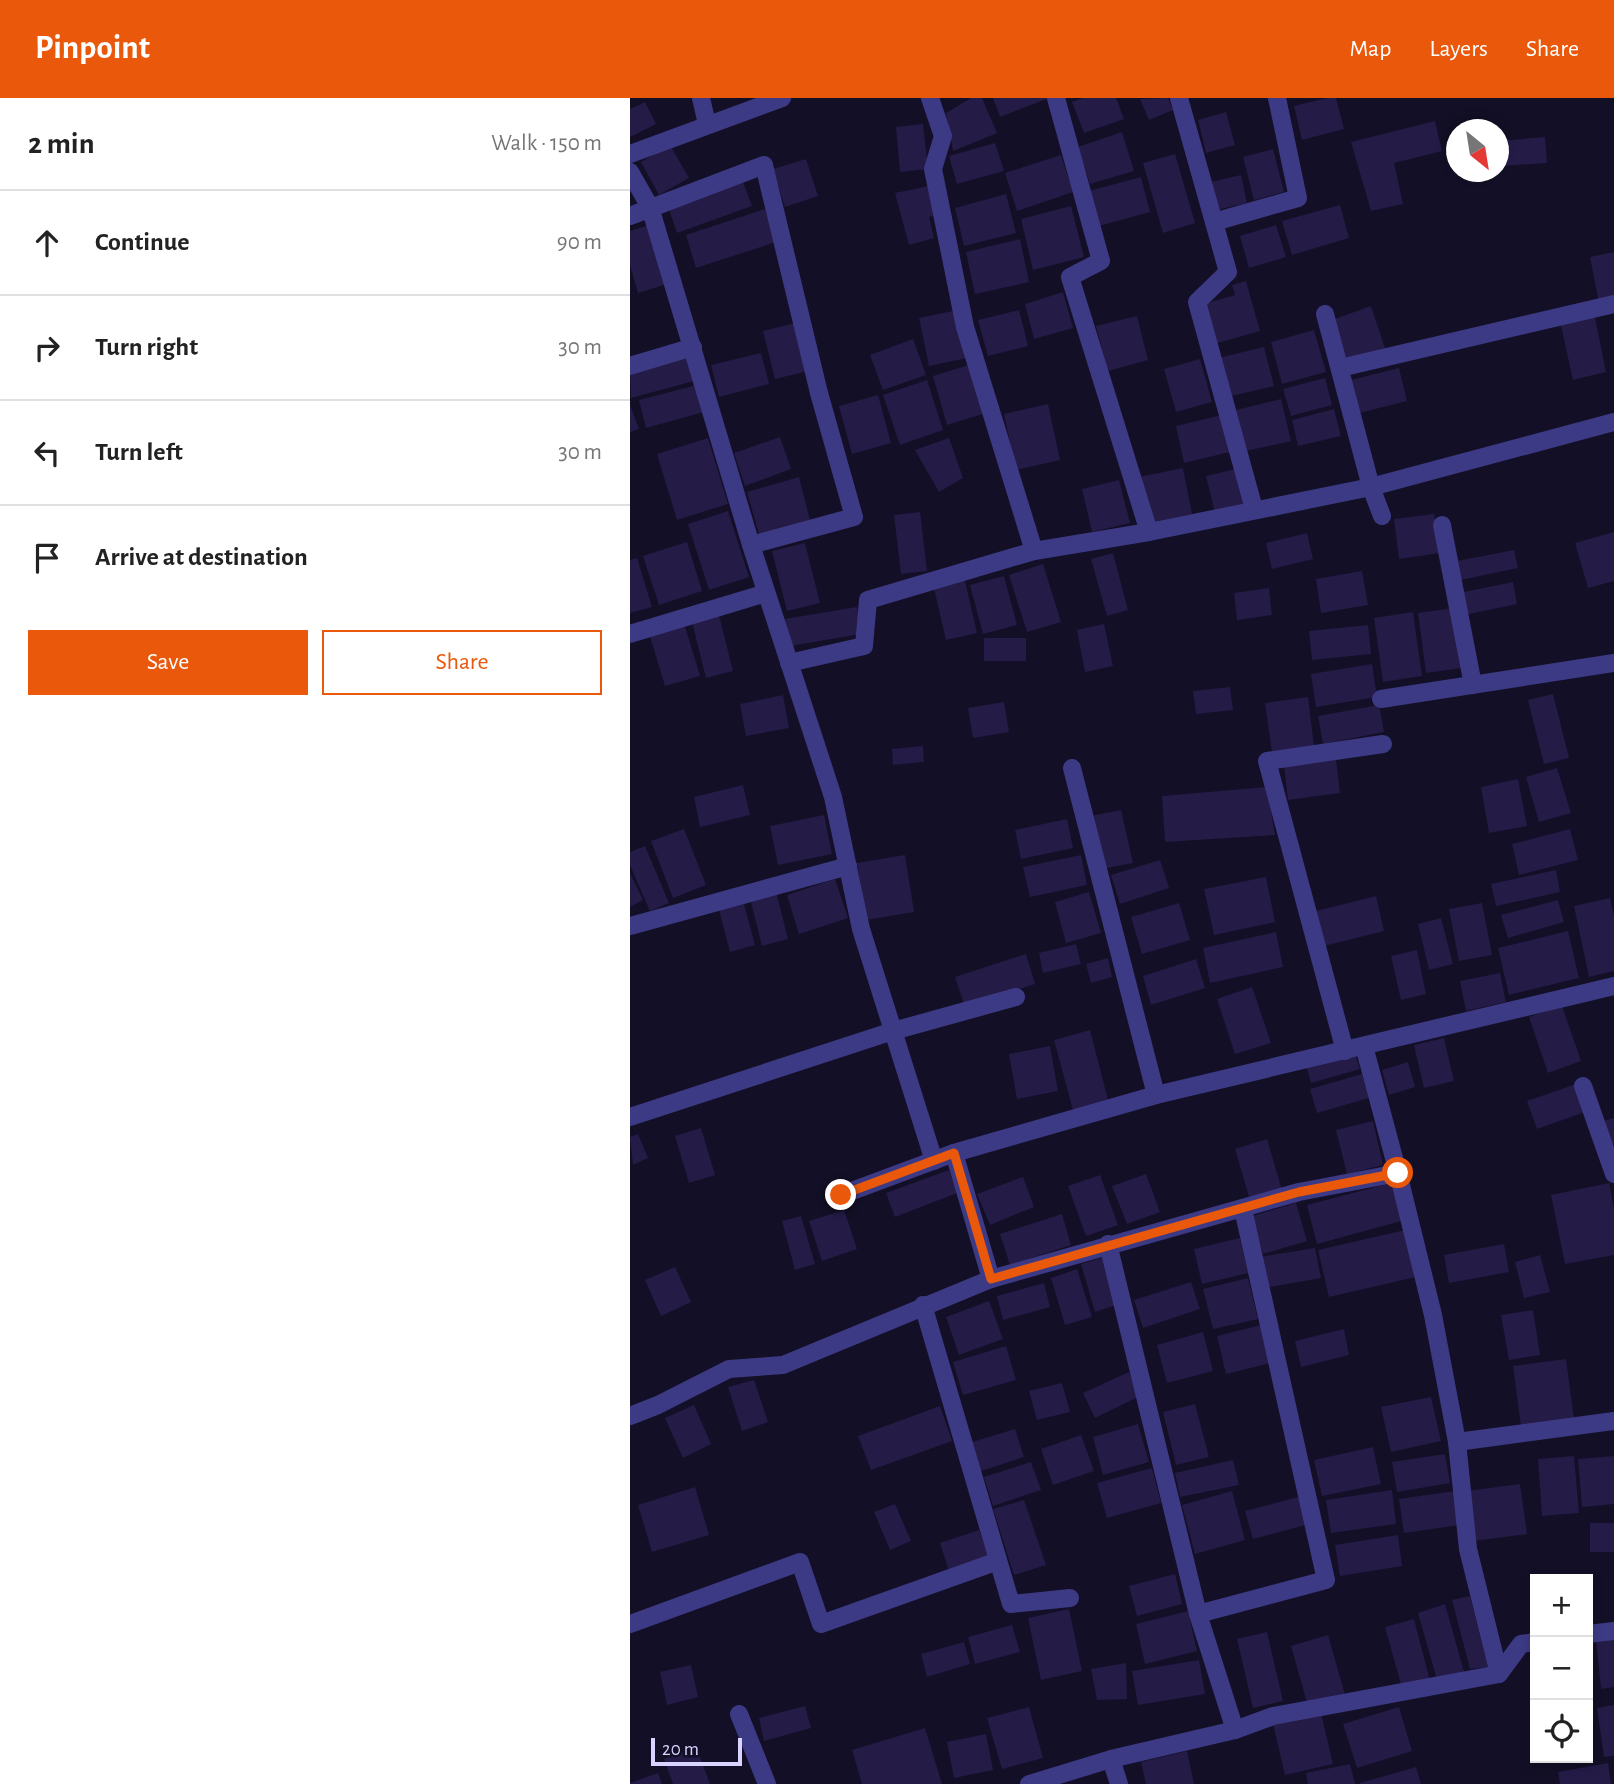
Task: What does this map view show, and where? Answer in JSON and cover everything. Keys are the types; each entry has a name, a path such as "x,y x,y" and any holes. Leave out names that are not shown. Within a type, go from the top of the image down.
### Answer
{"street":[{"path":"701,98 707,124"},
{"path":"630,153 782,98"},
{"path":"930,98 943,136 933,169 965,327 1034,551"},
{"path":"1056,98 1101,261 1070,277 1149,533"},
{"path":"1179,98 1228,271 1198,302 1254,509"},
{"path":"1214,222 1298,198 1277,98"},
{"path":"630,216 764,165 819,393 854,517 751,545"},
{"path":"630,172 650,207 751,545 833,797 861,929 934,1161"},
{"path":"1340,368 1614,304"},
{"path":"1325,314 1371,487 1382,516"},
{"path":"630,366 693,347"},
{"path":"789,663 864,646 868,600 1034,551 1149,533 1254,509 1371,487 1614,422"},
{"path":"1441,525 1473,685"},
{"path":"630,634 766,593"},
{"path":"1381,699 1614,663"},
{"path":"1345,1051 1267,761 1382,744"},
{"path":"1072,768 1156,1095"},
{"path":"630,926 848,866"},
{"path":"841,1195 954,1153 1156,1095 1614,986"},
{"path":"630,1117 893,1031 1016,997"},
{"path":"1364,1046 1433,1315 1457,1442 1468,1549 1499,1674"},
{"path":"1583,1086 1614,1174"},
{"path":"954,1153 991,1279"},
{"path":"630,1416 729,1369 783,1365 991,1279 1299,1192 1398,1173"},
{"path":"1198,1614 1326,1580 1243,1209"},
{"path":"1108,1244 1198,1614 1235,1730"},
{"path":"923,1305 1011,1604 1070,1598"},
{"path":"1457,1442 1614,1421"},
{"path":"630,1624 800,1562 821,1623 998,1561"},
{"path":"1593,1633 1614,1631"},
{"path":"1029,1784 1111,1759 1235,1730 1273,1717 1499,1674 1521,1644 1530,1643"},
{"path":"739,1714 767,1784"},
{"path":"1111,1759 1119,1784"}],"building":[{"path":"971,98 982,98 997,133 953,151 946,113"},
{"path":"993,98 1049,98 1000,117"},
{"path":"1083,98 1116,98 1124,119 1084,133 1072,102"},
{"path":"1168,98 1173,110 1149,120 1140,99"},
{"path":"1336,98 1344,129 1302,140 1294,106"},
{"path":"645,102 656,124 630,137 630,109"},
{"path":"1226,112 1235,145 1206,153 1198,120"},
{"path":"1435,121 1442,151 1394,163 1403,204 1371,211 1351,142"},
{"path":"923,124 928,169 900,172 896,127"},
{"path":"1122,132 1134,171 1090,184 1078,147"},
{"path":"1545,137 1547,163 1509,165 1509,140"},
{"path":"995,143 1004,171 957,184 949,156"},
{"path":"670,145 689,178 659,195 641,162"},
{"path":"1273,149 1284,192 1254,200 1243,157"},
{"path":"1175,154 1195,223 1163,233 1143,163"},
{"path":"1061,155 1073,192 1017,211 1005,173"},
{"path":"806,159 818,196 785,207 773,169"},
{"path":"1241,175 1247,203 1212,211 1206,183"},
{"path":"1141,177 1150,212 1099,226 1089,191"},
{"path":"742,179 752,206 677,233 668,206"},
{"path":"929,186 935,215 929,217 934,238 909,245 895,193"},
{"path":"1006,194 1016,233 964,246 955,208"},
{"path":"1340,205 1349,238 1292,255 1282,221"},
{"path":"1071,206 1084,257 1033,270 1021,219"},
{"path":"765,209 776,242 696,268 686,235"},
{"path":"649,225 667,284 638,293 630,265 630,231"},
{"path":"1276,225 1286,257 1249,268 1240,236"},
{"path":"1020,239 1029,282 975,294 966,252"},
{"path":"1614,252 1614,300 1599,303 1590,257"},
{"path":"1246,281 1260,331 1214,344 1204,304 1235,295 1232,285"},
{"path":"1063,292 1073,328 1034,339 1025,304"},
{"path":"1371,306 1386,351 1346,363 1332,320"},
{"path":"957,310 967,358 929,366 919,318"},
{"path":"1019,310 1028,346 988,356 978,320"},
{"path":"1594,313 1606,372 1573,380 1560,321"},
{"path":"1137,316 1148,360 1108,371 1096,326"},
{"path":"795,323 808,371 775,379 763,331"},
{"path":"1314,330 1326,372 1282,384 1271,342"},
{"path":"913,339 926,375 883,390 870,355"},
{"path":"1264,347 1274,386 1227,397 1218,358"},
{"path":"687,353 694,381 631,398 630,368"},
{"path":"761,353 769,384 719,397 711,365"},
{"path":"1200,359 1212,402 1176,412 1164,369"},
{"path":"972,364 986,413 947,425 933,376"},
{"path":"1399,368 1407,401 1359,413 1351,380"},
{"path":"1325,378 1332,405 1291,416 1283,389"},
{"path":"927,380 943,430 900,445 883,395"},
{"path":"697,385 704,412 646,428 639,400"},
{"path":"878,395 891,443 852,454 839,406"},
{"path":"1281,399 1291,441 1246,451 1236,410"},
{"path":"1048,404 1060,460 1016,470 1004,414"},
{"path":"630,405 639,429 630,432"},
{"path":"1334,409 1341,436 1298,446 1292,420"},
{"path":"1222,415 1230,452 1184,463 1176,426"},
{"path":"780,437 791,469 745,486 734,453"},
{"path":"708,438 728,504 677,520 657,454"},
{"path":"949,438 963,478 939,492 915,450"},
{"path":"1183,468 1192,514 1149,523 1139,477"},
{"path":"1236,469 1245,506 1215,513 1206,476"},
{"path":"799,477 810,520 759,534 747,492"},
{"path":"1119,480 1130,523 1092,532 1082,489"},
{"path":"728,511 749,577 709,590 688,524"},
{"path":"920,512 927,571 901,574 894,515"},
{"path":"1434,514 1440,553 1399,559 1394,519"},
{"path":"1614,532 1614,581 1588,588 1575,543"},
{"path":"1307,533 1313,559 1272,569 1266,543"},
{"path":"687,542 702,591 659,605 643,556"},
{"path":"805,543 820,603 787,611 772,551"},
{"path":"1514,550 1518,568 1456,581 1452,562"},
{"path":"1113,553 1128,610 1107,616 1091,559"},
{"path":"637,558 652,607 630,613 630,560"},
{"path":"1043,564 1061,622 1027,632 1009,575"},
{"path":"1362,571 1368,605 1321,613 1316,579"},
{"path":"1004,576 1017,625 983,634 970,585"},
{"path":"964,577 977,633 946,640 933,584"},
{"path":"1513,582 1517,604 1464,615 1459,593"},
{"path":"1269,588 1272,615 1237,620 1234,593"},
{"path":"857,607 861,634 790,646 785,619"},
{"path":"1453,608 1462,668 1426,673 1418,613"},
{"path":"718,611 733,671 706,678 691,618"},
{"path":"1413,612 1422,676 1383,682 1374,618"},
{"path":"684,623 700,676 665,686 649,633"},
{"path":"1104,624 1113,666 1085,672 1077,630"},
{"path":"1368,625 1371,654 1312,660 1309,631"},
{"path":"984,638 1026,638 1026,661 984,661"},
{"path":"1372,664 1377,697 1316,707 1311,674"},
{"path":"1230,687 1233,710 1196,714 1193,691"},
{"path":"1553,694 1569,758 1544,764 1528,700"},
{"path":"783,695 789,728 746,736 740,704"},
{"path":"1308,697 1314,746 1272,752 1265,703"},
{"path":"1004,702 1009,732 973,738 968,708"},
{"path":"1379,705 1384,732 1323,744 1318,716"},
{"path":"923,746 924,762 893,765 892,749"},
{"path":"1336,759 1340,793 1288,800 1284,765"},
{"path":"1557,768 1571,813 1539,822 1526,777"},
{"path":"1518,779 1527,826 1489,833 1481,787"},
{"path":"743,785 750,815 700,827 694,797"},
{"path":"1267,787 1275,835 1165,842 1162,796"},
{"path":"1121,810 1133,863 1102,869 1091,816"},
{"path":"824,815 832,854 778,865 770,826"},
{"path":"1067,819 1073,848 1021,859 1015,830"},
{"path":"684,829 706,885 673,898 651,841"},
{"path":"1570,829 1578,860 1519,875 1512,844"},
{"path":"645,846 669,903 650,911 630,865 630,852"},
{"path":"905,855 914,912 866,920 857,863"},
{"path":"1081,855 1087,885 1030,897 1023,867"},
{"path":"1160,860 1169,888 1120,904 1111,875"},
{"path":"1556,870 1560,892 1496,906 1491,884"},
{"path":"630,873 643,900 630,907"},
{"path":"1266,877 1275,922 1214,935 1204,889"},
{"path":"835,879 848,918 799,934 787,895"},
{"path":"776,891 788,939 762,946 750,898"},
{"path":"1089,892 1101,933 1066,943 1055,902"},
{"path":"1376,896 1384,931 1324,946 1316,911"},
{"path":"1610,898 1614,916 1614,971 1589,977 1574,906"},
{"path":"1558,900 1564,922 1508,938 1501,915"},
{"path":"1179,903 1190,940 1142,954 1131,917"},
{"path":"1482,903 1492,955 1459,961 1449,909"},
{"path":"744,904 755,945 730,952 719,910"},
{"path":"1441,918 1453,964 1429,970 1418,924"},
{"path":"1568,931 1579,978 1509,995 1498,948"},
{"path":"1276,932 1283,967 1210,983 1203,948"},
{"path":"1076,944 1081,964 1043,973 1039,953"},
{"path":"1417,950 1426,994 1401,1000 1391,956"},
{"path":"1026,954 1035,984 965,1007 955,977"},
{"path":"1108,958 1112,977 1091,983 1086,964"},
{"path":"1196,959 1205,988 1151,1005 1143,976"},
{"path":"1500,973 1506,1002 1466,1011 1460,981"},
{"path":"1252,987 1271,1043 1235,1054 1217,999"},
{"path":"1562,1006 1581,1061 1548,1073 1529,1017"},
{"path":"1090,1030 1109,1104 1074,1114 1054,1040"},
{"path":"1444,1038 1454,1081 1424,1088 1414,1045"},
{"path":"1050,1046 1058,1091 1017,1099 1009,1054"},
{"path":"1354,1051 1360,1069 1311,1083 1306,1065"},
{"path":"1408,1062 1415,1087 1389,1095 1382,1070"},
{"path":"1362,1074 1369,1098 1317,1113 1310,1089"},
{"path":"1579,1083 1588,1111 1537,1129 1527,1101"},
{"path":"1614,1118 1614,1143 1610,1144 1603,1121"},
{"path":"1373,1121 1383,1165 1347,1174 1336,1130"},
{"path":"701,1128 715,1175 689,1183 675,1136"},
{"path":"638,1134 648,1158 633,1165 630,1137"},
{"path":"1267,1139 1282,1190 1250,1200 1235,1149"},
{"path":"949,1170 957,1193 895,1217 886,1193"},
{"path":"1146,1174 1160,1212 1127,1224 1112,1186"},
{"path":"1100,1175 1118,1225 1086,1236 1068,1186"},
{"path":"1023,1177 1034,1207 990,1225 977,1194"},
{"path":"1391,1183 1401,1221 1317,1244 1307,1205"},
{"path":"1609,1183 1614,1209 1614,1255 1565,1264 1551,1195"},
{"path":"1296,1203 1307,1241 1263,1254 1252,1216"},
{"path":"844,1210 857,1249 822,1261 809,1221"},
{"path":"1062,1214 1071,1245 1010,1265 1000,1234"},
{"path":"801,1216 815,1264 795,1270 782,1221"},
{"path":"1405,1230 1416,1277 1329,1297 1318,1250"},
{"path":"1240,1238 1248,1273 1202,1284 1194,1249"},
{"path":"1504,1244 1509,1272 1449,1283 1444,1255"},
{"path":"1315,1248 1321,1278 1264,1288 1259,1257"},
{"path":"1540,1255 1550,1292 1524,1298 1515,1262"},
{"path":"1105,1257 1119,1304 1095,1312 1081,1264"},
{"path":"675,1267 691,1302 661,1316 645,1280"},
{"path":"1077,1269 1092,1317 1065,1325 1051,1278"},
{"path":"1248,1278 1258,1319 1213,1329 1203,1289"},
{"path":"1191,1282 1200,1309 1143,1328 1134,1300"},
{"path":"1044,1283 1050,1307 1003,1320 997,1296"},
{"path":"989,1301 1003,1339 959,1355 946,1317"},
{"path":"1533,1310 1540,1355 1509,1360 1501,1315"},
{"path":"1261,1325 1271,1363 1226,1374 1217,1336"},
{"path":"1344,1329 1349,1355 1301,1367 1295,1341"},
{"path":"1203,1332 1213,1371 1167,1383 1157,1345"},
{"path":"1006,1346 1016,1380 963,1395 953,1362"},
{"path":"1566,1359 1574,1419 1521,1426 1513,1366"},
{"path":"1129,1372 1140,1396 1095,1418 1083,1393"},
{"path":"754,1380 768,1422 742,1431 728,1387"},
{"path":"1062,1383 1070,1412 1037,1420 1029,1391"},
{"path":"1431,1397 1441,1441 1391,1452 1381,1407"},
{"path":"1195,1404 1209,1457 1176,1465 1163,1412"},
{"path":"694,1405 711,1444 683,1458 665,1418"},
{"path":"940,1406 952,1441 871,1470 858,1436"},
{"path":"1138,1424 1149,1462 1103,1475 1093,1437"},
{"path":"1015,1429 1024,1457 978,1472 969,1443"},
{"path":"1081,1435 1094,1471 1053,1485 1041,1449"},
{"path":"1373,1447 1381,1484 1322,1496 1314,1460"},
{"path":"1445,1454 1450,1483 1397,1492 1392,1462"},
{"path":"1574,1456 1579,1513 1542,1516 1538,1459"},
{"path":"1614,1456 1614,1504 1582,1507 1578,1459"},
{"path":"1233,1460 1239,1485 1180,1497 1175,1473"},
{"path":"1031,1462 1041,1490 993,1506 984,1477"},
{"path":"1152,1468 1161,1503 1107,1518 1097,1483"},
{"path":"1520,1484 1527,1534 1473,1541 1467,1491"},
{"path":"695,1487 709,1535 652,1552 638,1505"},
{"path":"1392,1490 1396,1524 1331,1533 1326,1500"},
{"path":"1232,1491 1245,1540 1195,1554 1182,1505"},
{"path":"1455,1491 1460,1525 1404,1533 1399,1499"},
{"path":"1302,1496 1309,1524 1253,1539 1245,1511"},
{"path":"1024,1500 1046,1565 1014,1575 993,1509"},
{"path":"895,1504 911,1541 890,1550 874,1512"},
{"path":"1590,1523 1614,1523 1614,1552 1590,1552"},
{"path":"979,1530 990,1561 950,1574 940,1543"},
{"path":"1398,1535 1402,1566 1340,1576 1335,1545"},
{"path":"1175,1574 1182,1604 1137,1616 1129,1586"},
{"path":"1470,1596 1488,1667 1470,1669 1452,1600"},
{"path":"1445,1604 1464,1672 1437,1680 1418,1613"},
{"path":"1069,1609 1082,1671 1041,1680 1028,1618"},
{"path":"1188,1611 1197,1651 1145,1664 1136,1624"},
{"path":"1414,1619 1430,1681 1402,1688 1385,1627"},
{"path":"1012,1625 1020,1652 975,1664 968,1637"},
{"path":"1267,1632 1283,1701 1253,1708 1237,1639"},
{"path":"1328,1635 1345,1695 1308,1706 1291,1646"},
{"path":"1614,1639 1614,1687 1601,1689 1596,1641"},
{"path":"964,1642 970,1664 927,1677 921,1654"},
{"path":"1199,1660 1205,1694 1138,1705 1132,1671"},
{"path":"1126,1663 1127,1699 1097,1700 1091,1669"},
{"path":"691,1665 698,1697 667,1705 660,1672"},
{"path":"1614,1705 1614,1756 1604,1757 1597,1708"},
{"path":"805,1706 811,1728 764,1741 759,1718"},
{"path":"1029,1707 1043,1758 1002,1769 987,1718"},
{"path":"1399,1707 1412,1751 1357,1768 1343,1724"},
{"path":"1321,1713 1333,1764 1285,1775 1273,1724"},
{"path":"925,1728 942,1784 862,1784 852,1750"},
{"path":"986,1734 993,1770 954,1778 947,1742"},
{"path":"696,1747 710,1784 673,1784 664,1759"},
{"path":"1187,1751 1194,1784 1146,1784 1141,1762"},
{"path":"1608,1763 1611,1784 1560,1784 1558,1772"},
{"path":"1350,1764 1355,1784 1308,1784 1306,1773"},
{"path":"1416,1767 1421,1784 1360,1784 1360,1783"},
{"path":"658,1773 662,1784 630,1784 630,1783"}],"route":[{"path":"841,1195 954,1153 991,1279 1299,1192 1398,1173"}]}
